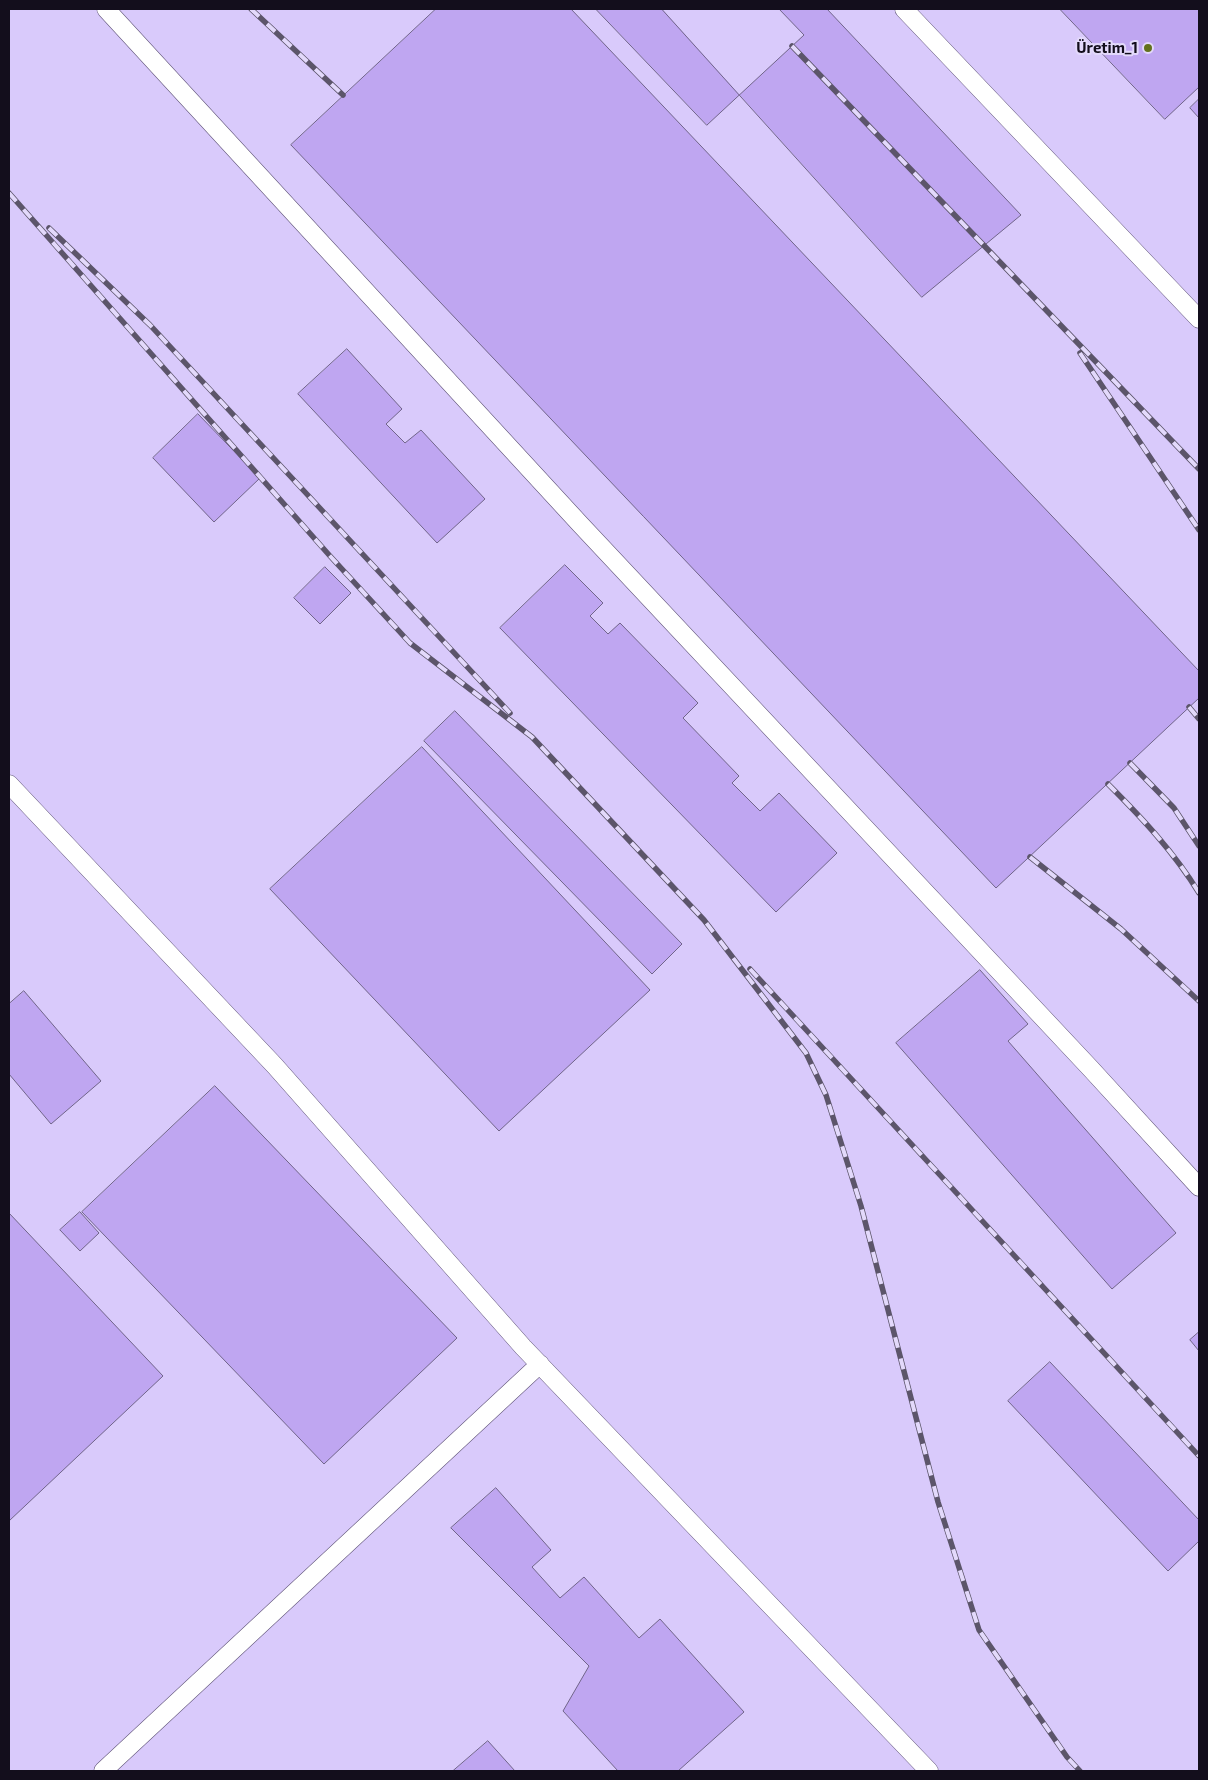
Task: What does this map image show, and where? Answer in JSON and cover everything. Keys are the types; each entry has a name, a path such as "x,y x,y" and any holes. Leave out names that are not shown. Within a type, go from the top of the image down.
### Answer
{"lane":[{"path":"106,9 580,524 1199,1186"},
{"path":"904,9 1199,319"},
{"path":"9,784 275,1066 540,1364 929,1771"},
{"path":"103,1771 540,1364"}],"shaded area":[{"path":"9,9 1199,9 1199,1771 9,1771"}],"building":[{"path":"436,9 571,9 1199,671 1199,698 996,888 291,145"},
{"path":"596,9 779,9 804,35 707,125"},
{"path":"662,9 827,9 1021,215 922,297"},
{"name":"Üretim_1","path":"1060,9 1199,9 1199,87 1165,119"},
{"path":"1199,99 1199,118 1190,108"},
{"path":"347,349 402,409 386,424 405,443 421,430 485,499 437,543 298,394"},
{"path":"198,414 260,478 214,522 153,458"},
{"path":"565,565 603,603 590,616 608,634 620,623 698,703 683,718 739,776 732,783 760,811 779,793 837,853 776,912 500,628"},
{"path":"325,567 351,593 320,624 294,598"},
{"path":"455,711 682,944 652,974 424,741"},
{"path":"422,747 650,990 499,1131 270,889"},
{"path":"980,970 1028,1024 1008,1041 1176,1233 1112,1289 896,1043"},
{"path":"24,991 101,1081 51,1124 9,1074 9,1004"},
{"path":"215,1086 457,1338 324,1464 82,1212"},
{"path":"80,1212 99,1233 80,1251 60,1230"},
{"path":"9,1213 163,1376 9,1521"},
{"path":"1199,1332 1199,1351 1190,1340"},
{"path":"1050,1362 1199,1520 1199,1541 1168,1571 1008,1401"},
{"path":"496,1488 551,1550 532,1567 560,1598 584,1577 639,1638 660,1619 744,1712 678,1771 618,1771 563,1711 589,1666 451,1528"},
{"path":"488,1741 515,1771 453,1771"}],"railway":[{"path":"251,9 343,95"},
{"path":"792,46 1199,469"},
{"path":"9,193 330,556 410,643 532,737 704,920 806,1053 826,1095 861,1206 938,1502 979,1630 1067,1757 1080,1771"},
{"path":"49,228 150,325 510,713"},
{"path":"1080,353 1199,530"},
{"path":"1189,707 1199,719"},
{"path":"1130,763 1174,808 1199,846"},
{"path":"1108,784 1157,836 1179,863 1199,893"},
{"path":"1030,857 1121,929 1199,1001"},
{"path":"750,969 1199,1456"}],"place":[{"name":"Üretim_1","path":"1148,48"}]}
